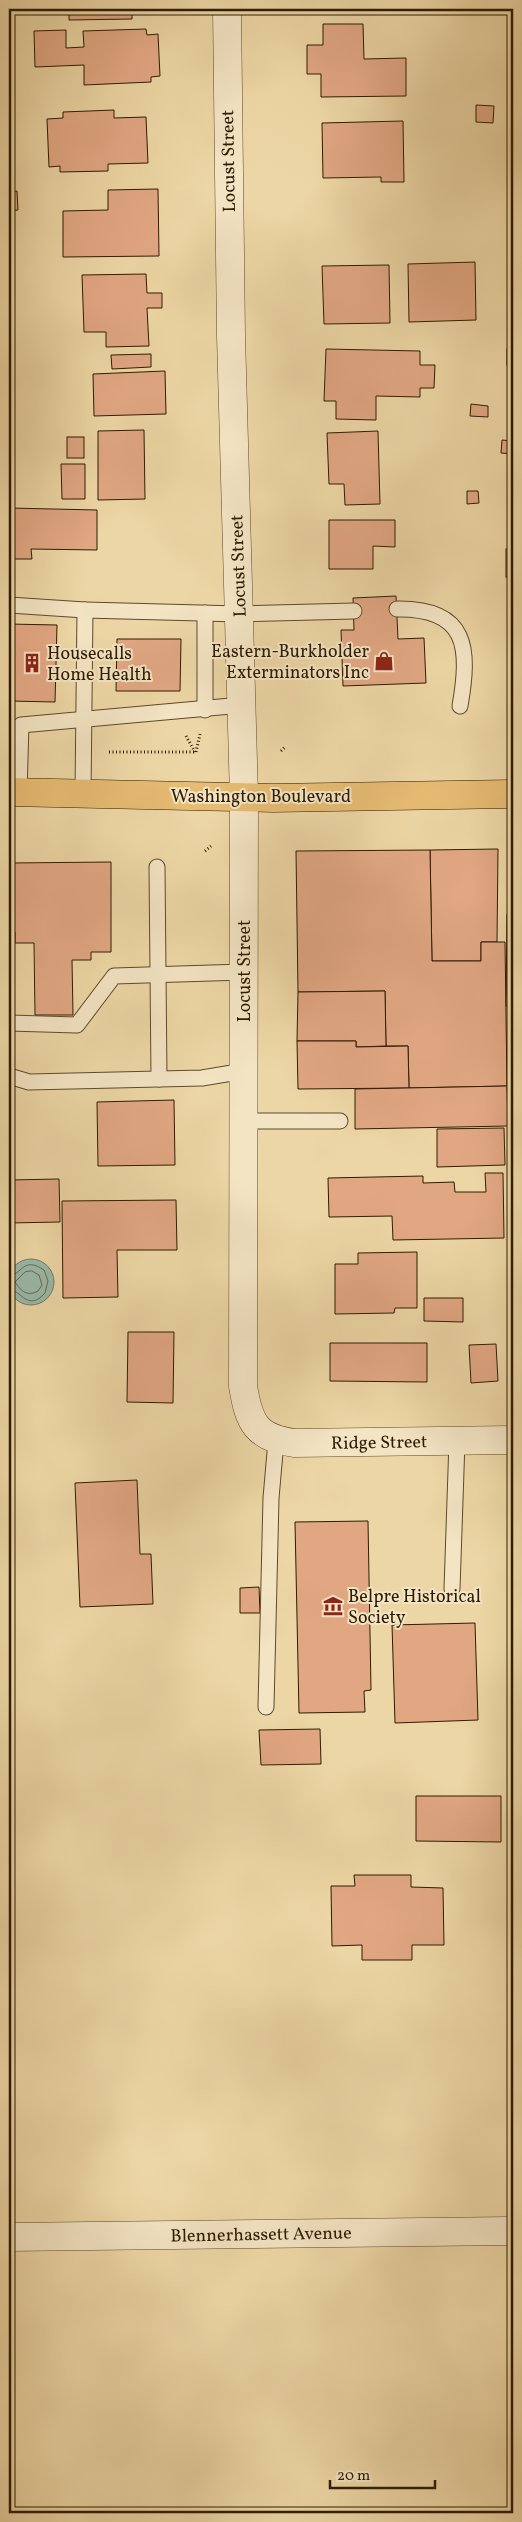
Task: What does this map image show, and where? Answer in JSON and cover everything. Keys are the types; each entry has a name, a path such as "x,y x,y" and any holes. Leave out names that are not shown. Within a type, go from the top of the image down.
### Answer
{"main road":[{"name":"Washington Boulevard","path":"14,792 244,797 513,794"}],"street":[{"name":"Locust Street","path":"227,9 231,336 244,797 243,1386 247,1410 252,1421 262,1433 276,1441"},
{"name":"Ridge Street","path":"276,1441 295,1443 513,1440"},
{"name":"Blennerhassett Avenue","path":"9,2237 513,2231"}],"lane":[{"path":"9,605 85,610 239,614 354,611"},
{"path":"397,608 414,608 436,613 453,626 464,646 466,674 460,706"},
{"path":"83,794 85,610"},
{"path":"205,613 205,710"},
{"path":"14,792 21,725 205,710 242,705"},
{"path":"157,867 158,1079"},
{"path":"9,1023 77,1025 114,976 244,972"},
{"path":"9,1076 29,1082 202,1078 244,1071"},
{"path":"244,1121 340,1121"},
{"path":"266,1707 271,1498 276,1441"},
{"path":"452,1588 457,1441"}],"path":[{"path":"281,751 285,747"},
{"path":"84,752 196,752"},
{"path":"205,851 211,846"}],"water":[{"path":"31,1259 44,1263 50,1269 54,1282 50,1295 44,1301 31,1305 18,1301 12,1295 8,1282 12,1269 18,1263"}],"building":[{"path":"69,9 132,9 132,19 69,20"},
{"path":"323,24 363,24 364,59 406,58 406,96 321,97 321,74 307,74 307,45 323,45"},
{"path":"146,29 147,35 158,34 160,76 151,77 151,82 84,85 84,65 35,67 34,31 66,30 66,48 84,47 83,31"},
{"path":"476,105 494,106 493,123 476,122"},
{"path":"114,110 114,118 146,117 148,163 108,164 108,171 60,172 60,166 49,167 47,119 63,118 63,112"},
{"path":"403,121 404,182 381,182 381,177 323,178 322,123"},
{"path":"158,189 159,256 63,257 63,211 108,210 108,190"},
{"path":"17,191 18,210 9,211 9,192"},
{"path":"475,262 476,320 409,322 408,264"},
{"path":"389,265 390,323 324,324 322,266"},
{"path":"146,274 147,293 162,293 162,308 147,308 149,346 106,347 106,332 84,332 82,275"},
{"path":"326,349 420,351 420,365 435,365 434,388 420,388 420,397 376,396 376,420 336,419 336,401 324,401"},
{"path":"507,349 513,349 513,365 507,365"},
{"path":"151,354 151,367 112,369 111,355"},
{"path":"165,371 166,414 94,416 93,374"},
{"path":"471,404 488,406 488,417 470,416"},
{"path":"144,430 145,499 98,500 98,431"},
{"path":"378,431 380,504 345,505 344,484 329,484 327,433"},
{"path":"67,437 84,437 84,458 67,458"},
{"path":"502,440 513,441 513,454 501,453"},
{"path":"61,464 85,464 85,499 62,499"},
{"path":"467,491 478,491 479,503 467,504"},
{"path":"9,508 97,510 97,550 31,549 32,559 14,559 14,579 9,579"},
{"path":"329,520 395,520 395,547 373,546 373,569 329,569"},
{"path":"506,549 513,549 513,577 506,577"},
{"name":"Eastern-Burkholder Exterminators Inc","path":"396,596 398,639 424,638 426,683 343,686 341,630 354,630 353,598"},
{"name":"Housecalls Home Health","path":"9,624 57,625 55,702 9,701"},
{"path":"117,639 181,639 180,691 116,691"},
{"path":"498,849 497,942 481,942 481,961 432,961 430,850"},
{"path":"430,850 432,961 481,961 481,942 505,942 507,1086 409,1088 408,1046 386,1046 385,991 298,992 296,851"},
{"path":"111,862 111,952 91,952 91,960 72,960 73,1015 35,1015 34,943 15,943 15,932 9,932 9,863"},
{"path":"507,914 513,914 513,1006 506,1006"},
{"path":"385,991 386,1046 356,1047 356,1041 297,1041 298,992"},
{"path":"297,1041 356,1041 356,1047 408,1046 409,1088 298,1089"},
{"path":"507,1086 508,1126 355,1129 355,1089"},
{"path":"174,1100 175,1165 98,1166 97,1102"},
{"path":"504,1128 505,1165 437,1167 437,1129"},
{"path":"485,1173 503,1173 504,1238 393,1240 392,1216 329,1217 328,1178 423,1176 423,1183 454,1182 455,1192 486,1192"},
{"path":"59,1179 60,1222 9,1223 9,1180"},
{"path":"176,1200 177,1250 117,1250 118,1297 63,1298 62,1201"},
{"path":"417,1252 417,1308 395,1308 394,1313 335,1314 335,1264 358,1264 358,1253"},
{"path":"510,1297 513,1297 513,1341 511,1341"},
{"path":"424,1298 463,1298 463,1322 424,1321"},
{"path":"128,1332 174,1332 173,1403 127,1402"},
{"path":"330,1343 427,1343 427,1382 330,1381"},
{"path":"496,1344 498,1381 471,1383 469,1345"},
{"path":"137,1480 140,1554 151,1554 153,1604 80,1607 75,1483"},
{"name":"Belpre Historical Society","path":"368,1521 371,1690 364,1691 365,1712 299,1713 295,1522"},
{"path":"259,1587 260,1613 240,1613 240,1588"},
{"path":"475,1623 478,1720 395,1723 392,1625"},
{"path":"320,1729 321,1764 261,1765 259,1730"},
{"path":"416,1796 501,1796 501,1842 416,1841"},
{"path":"354,1875 411,1875 411,1887 443,1888 444,1945 412,1945 412,1960 362,1960 362,1945 332,1946 331,1886 355,1886"}],"place":[{"name":"Eastern-Burkholder Exterminators Inc","path":"384,661"},
{"name":"Housecalls Home Health","path":"32,663"},
{"name":"Belpre Historical Society","path":"333,1606"}]}
